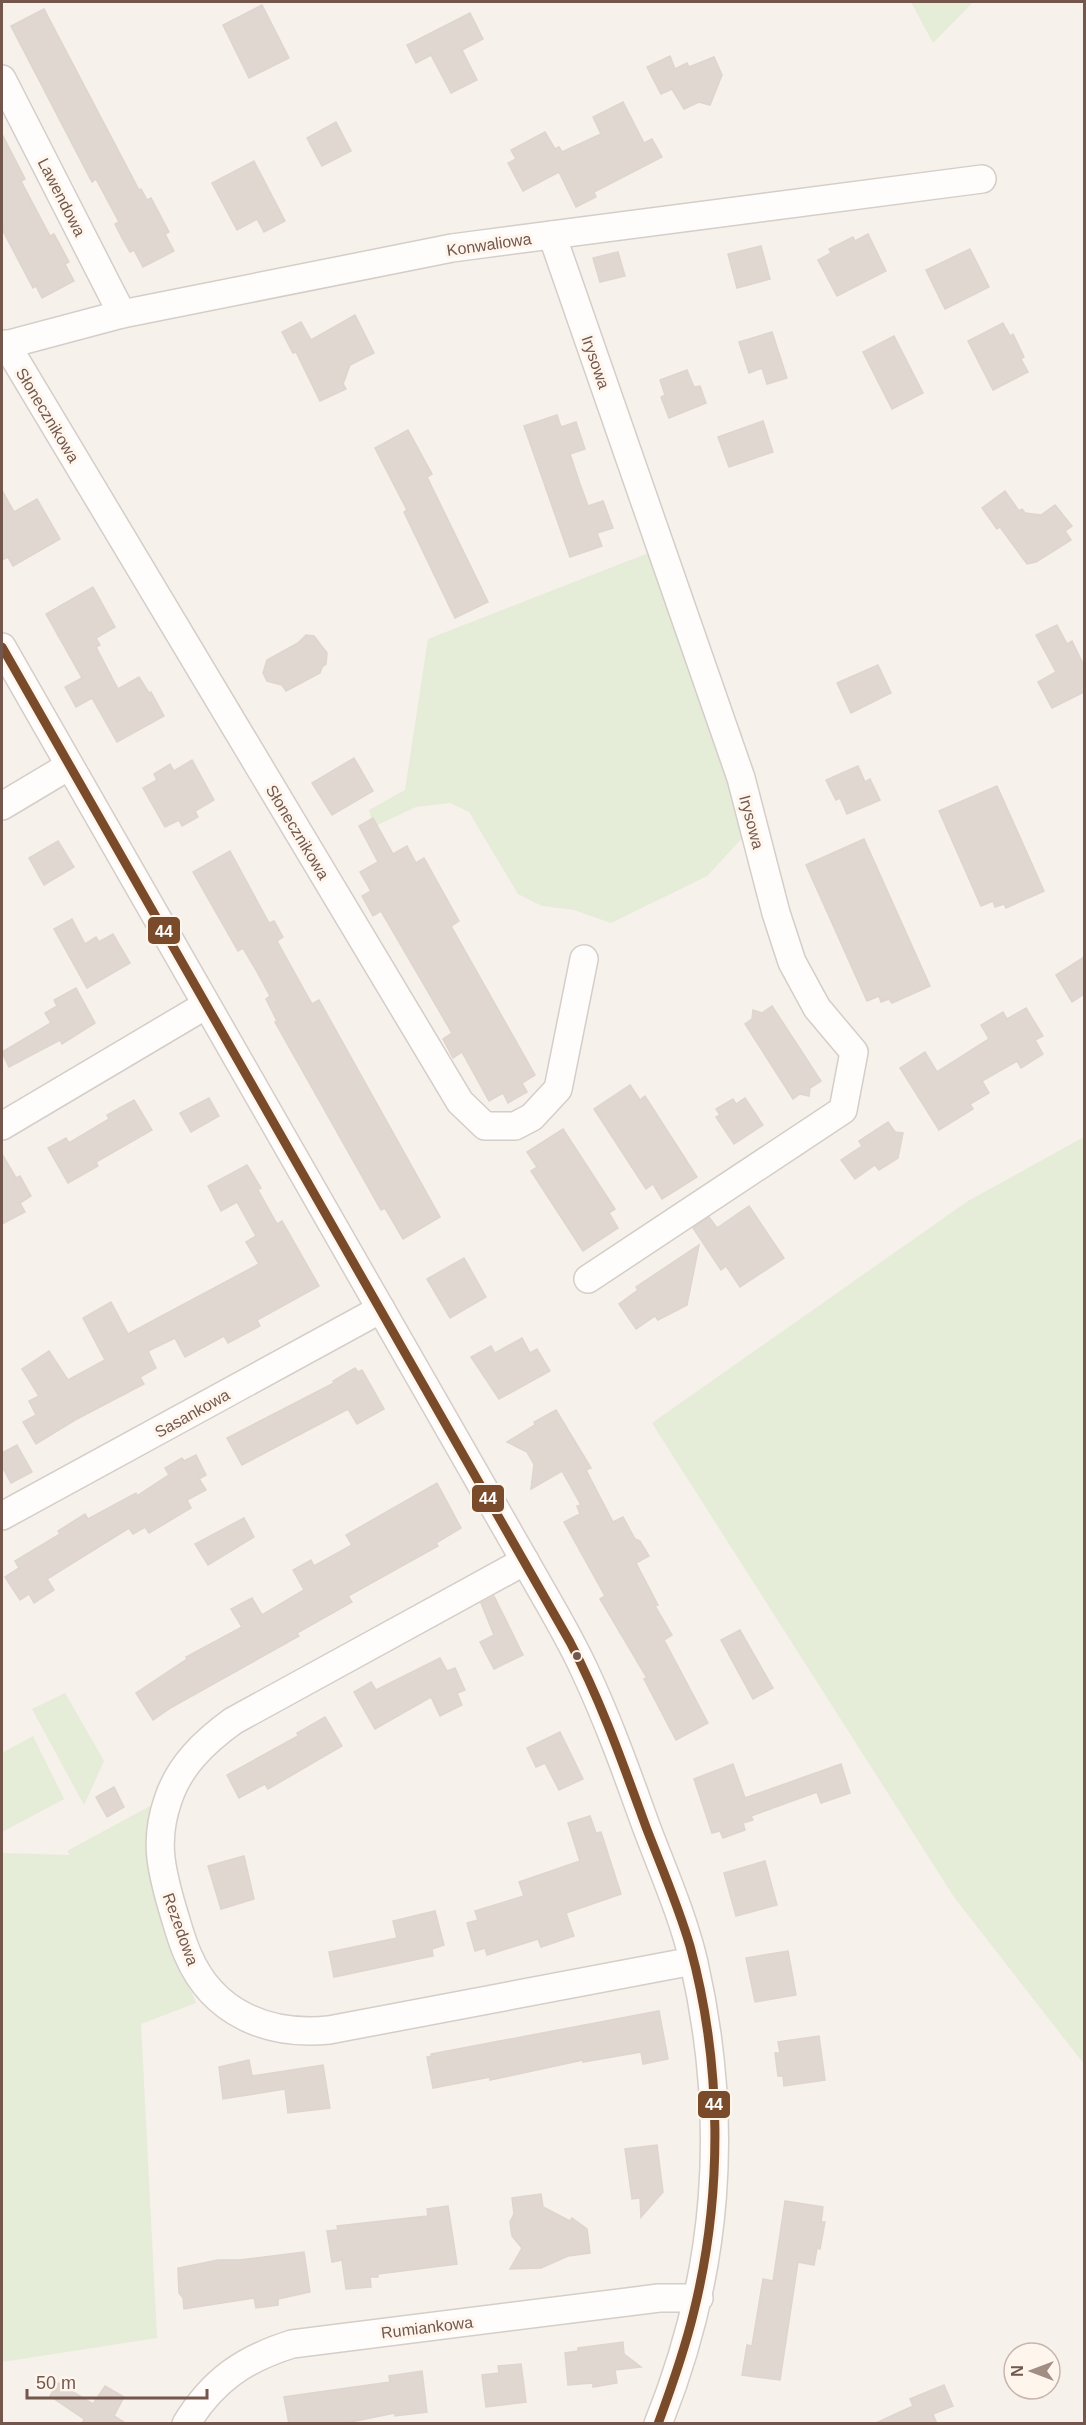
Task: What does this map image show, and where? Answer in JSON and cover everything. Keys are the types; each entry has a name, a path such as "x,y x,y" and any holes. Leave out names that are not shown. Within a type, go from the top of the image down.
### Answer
{"street":[{"name":"Lawendowa","path":"2,79 122,314"},
{"name":"Konwaliowa","path":"4,345 122,314 452,248 982,179"},
{"name":"Irysowa","path":"552,235 741,778 776,913 792,962 817,1008 854,1052 843,1110 588,1279"},
{"name":"Słonecznikowa","path":"4,345 460,1102 485,1126 515,1125 532,1117 558,1089 584,959"},
{"path":"2,647 579,1659 600,1705 676,1907 693,1961 708,2036 714,2084 712,2207 699,2298 683,2357 658,2424"},
{"path":"2,806 69,766"},
{"path":"2,1126 206,1005"},
{"name":"Sasankowa","path":"2,1516 381,1309"},
{"name":"Rezedowa","path":"525,1561 233,1721 193,1755 178,1777 168,1800 160,1844 161,1868 188,1956 202,1981 241,2016 261,2025 303,2032 329,2030 693,1961"},
{"name":"Rumiankowa","path":"186,2424 204,2397 242,2363 264,2352 292,2343 659,2298 699,2298"}],"green space":[{"path":"911,2 973,2 933,43"},
{"path":"651,552 746,834 707,876 611,923 574,910 542,906 518,894 469,812 450,803 416,807 373,827 369,810 405,790 428,639"},
{"path":"1084,1137 1084,2064 954,1897 652,1423 968,1201"},
{"path":"65,1693 104,1761 84,1805 32,1709"},
{"path":"33,1736 64,1799 2,1832 2,1753"},
{"path":"152,1805 148,1857 178,1961 196,2003 141,2024 157,2338 2,2362 2,1853 70,1855 67,1851"}],"building":[{"path":"262,5 289,58 249,78 223,25"},
{"path":"44,9 139,190 141,189 147,200 151,198 169,232 165,234 174,251 143,267 134,250 130,252 122,238 115,224 119,222 96,179 92,182 11,26"},
{"path":"470,13 483,39 462,50 477,80 451,93 431,55 416,63 407,45"},
{"path":"670,56 675,69 687,63 689,67 714,57 722,75 710,105 699,102 684,109 672,89 661,94 647,67"},
{"path":"623,102 644,143 652,139 662,157 594,192 596,197 576,207 559,172 523,191 508,163 516,159 511,150 545,132 555,149 559,147 562,152 601,134 593,117"},
{"path":"336,122 351,151 322,166 307,138"},
{"path":"2,134 25,179 21,181 50,236 54,234 69,262 65,264 74,281 42,298 36,286 33,288 2,229"},
{"path":"254,161 285,221 264,232 257,219 237,230 212,183"},
{"path":"868,234 886,271 837,296 818,260 831,253 829,249 853,237 855,241"},
{"path":"761,246 770,279 737,288 728,254"},
{"path":"970,249 989,287 945,309 926,270"},
{"path":"618,252 625,276 600,282 593,258"},
{"path":"355,315 374,353 350,365 343,384 346,389 320,401 296,352 293,353 282,332 301,322 311,340"},
{"path":"1003,323 1010,336 1013,334 1028,372 993,390 968,341"},
{"path":"772,332 787,378 767,384 762,368 749,373 739,342"},
{"path":"894,336 923,393 892,409 863,352"},
{"path":"687,370 694,387 700,386 706,403 669,418 661,397 665,395 660,380"},
{"path":"557,415 561,427 576,422 585,449 570,454 580,484 588,506 603,501 613,528 597,533 602,546 570,557 524,426"},
{"path":"763,421 773,452 729,467 718,437"},
{"path":"408,430 432,474 427,477 488,602 455,618 404,512 407,510 375,448"},
{"path":"2,490 14,512 37,499 60,539 13,566 8,557 2,560"},
{"path":"1005,491 1019,511 1022,509 1025,513 1041,515 1055,505 1072,526 1065,531 1071,540 1036,562 1027,564 1000,527 997,529 982,508"},
{"path":"93,587 115,627 96,638 100,645 96,647 118,689 139,677 149,693 151,692 164,716 117,742 92,698 76,707 65,687 82,678 46,614"},
{"path":"1057,625 1067,644 1072,641 1084,666 1084,692 1052,708 1038,682 1056,672 1036,635"},
{"path":"306,635 314,636 327,653 326,664 320,673 286,691 282,685 267,681 263,673 267,660 298,643"},
{"path":"878,665 891,693 851,713 837,683"},
{"path":"354,758 373,791 332,815 312,783"},
{"path":"192,760 214,800 195,811 198,817 182,826 179,820 165,827 143,788 157,780 154,774 170,764 174,771"},
{"path":"858,766 865,782 870,779 880,800 847,814 840,798 836,800 826,780"},
{"path":"997,786 1044,891 1006,908 1004,904 995,907 993,901 981,906 939,811"},
{"path":"373,818 393,854 407,846 416,863 424,858 459,921 451,926 535,1075 522,1083 527,1092 508,1103 503,1093 489,1101 462,1052 453,1058 443,1039 452,1033 381,911 373,916 362,896 371,891 360,872 378,862 359,826"},
{"path":"864,839 930,986 892,1003 889,999 881,1002 879,996 867,1001 806,865"},
{"path":"58,841 74,867 44,885 29,858"},
{"path":"230,851 269,923 274,921 283,937 277,941 312,1004 319,1000 440,1217 403,1239 385,1208 381,1210 275,1022 277,1021 266,999 270,996 256,970 243,948 238,951 193,872"},
{"path":"72,919 85,944 96,937 99,942 113,934 130,963 87,988 54,929"},
{"path":"1084,957 1084,994 1072,1002 1056,975"},
{"path":"76,988 95,1023 62,1044 60,1040 9,1067 2,1052 51,1023 45,1013 57,1006 54,1000"},
{"path":"772,1006 821,1081 810,1088 809,1096 800,1094 793,1099 745,1024 752,1019 753,1010 762,1013"},
{"path":"1026,1008 1043,1036 1035,1040 1043,1054 1021,1068 1017,1061 982,1081 989,1093 970,1104 973,1109 939,1130 900,1068 925,1052 937,1072 989,1039 981,1025 1003,1012 1007,1019"},
{"path":"630,1085 640,1100 645,1096 697,1177 662,1199 653,1184 646,1189 594,1109"},
{"path":"209,1098 219,1116 191,1132 180,1113"},
{"path":"745,1098 763,1125 734,1144 716,1117 720,1115 716,1109 733,1099 736,1104"},
{"path":"134,1100 152,1130 96,1162 98,1166 68,1183 48,1148 66,1138 69,1143 109,1119 107,1115"},
{"path":"888,1122 895,1132 903,1133 898,1158 879,1170 875,1165 855,1179 841,1160 862,1146 859,1141"},
{"path":"563,1129 615,1209 609,1213 618,1228 583,1251 531,1171 537,1167 527,1152"},
{"path":"2,1154 16,1178 20,1176 31,1196 20,1203 25,1212 2,1224"},
{"path":"247,1165 261,1188 258,1190 277,1224 282,1221 319,1286 257,1320 260,1326 228,1343 224,1336 185,1357 175,1338 148,1351 156,1368 140,1377 144,1384 75,1420 36,1444 23,1422 36,1415 29,1401 39,1396 22,1369 49,1351 68,1380 105,1360 83,1318 111,1302 128,1334 259,1264 246,1242 256,1236 237,1202 221,1211 208,1186"},
{"path":"749,1206 784,1258 740,1287 726,1266 721,1270 693,1228 709,1217 717,1228"},
{"path":"699,1245 687,1305 658,1320 655,1316 636,1329 619,1304 638,1290 636,1287"},
{"path":"464,1258 486,1297 450,1318 427,1279"},
{"path":"522,1338 530,1353 537,1349 550,1371 499,1399 471,1357 491,1346 495,1353"},
{"path":"355,1368 358,1372 362,1370 384,1409 357,1424 348,1409 242,1465 227,1438 334,1383 333,1381"},
{"path":"556,1410 591,1468 586,1470 613,1522 623,1517 635,1539 640,1541 649,1556 636,1563 658,1605 655,1606 672,1635 664,1640 708,1723 676,1740 644,1679 647,1678 600,1599 605,1596 564,1522 580,1514 577,1506 581,1505 562,1471 531,1489 534,1464 527,1452 507,1442 535,1425 534,1422"},
{"path":"17,1445 32,1472 11,1483 2,1466 2,1453"},
{"path":"196,1455 206,1475 199,1479 206,1490 187,1500 191,1508 149,1533 145,1527 133,1534 129,1528 47,1579 54,1590 34,1603 29,1594 20,1600 5,1577 19,1568 15,1561 60,1534 58,1531 85,1514 88,1519 136,1493 137,1496 169,1475 165,1468 182,1458 184,1461"},
{"path":"437,1483 461,1528 436,1543 438,1546 348,1596 352,1602 297,1633 299,1636 153,1720 136,1693 187,1659 186,1657 242,1627 231,1609 252,1598 262,1615 304,1590 293,1570 311,1560 314,1566 352,1545 346,1535"},
{"path":"244,1518 254,1537 208,1565 195,1544"},
{"path":"494,1596 523,1655 494,1669 480,1642 494,1635 481,1603"},
{"path":"740,1630 773,1688 753,1699 721,1640"},
{"path":"440,1658 447,1671 455,1668 465,1690 457,1693 462,1705 440,1716 431,1697 375,1729 354,1692 371,1682 376,1690"},
{"path":"325,1717 342,1746 268,1789 265,1784 239,1798 227,1775 298,1736 297,1733"},
{"path":"560,1732 583,1779 559,1790 545,1763 536,1767 527,1748"},
{"path":"733,1764 745,1798 841,1764 850,1793 821,1803 817,1792 751,1816 753,1820 743,1823 745,1830 723,1838 720,1831 712,1833 694,1779"},
{"path":"114,1787 124,1807 107,1817 96,1797"},
{"path":"590,1816 596,1833 601,1832 621,1894 566,1913 574,1936 541,1947 538,1939 487,1955 485,1948 475,1951 467,1923 478,1920 475,1911 524,1896 519,1882 580,1861 568,1823"},
{"path":"244,1856 254,1899 221,1909 208,1866"},
{"path":"765,1861 777,1905 736,1916 724,1873"},
{"path":"435,1911 444,1945 432,1949 433,1956 334,1977 329,1952 397,1938 393,1921"},
{"path":"788,1951 796,1995 755,2002 746,1958"},
{"path":"659,2011 668,2059 643,2064 641,2052 583,2062 583,2060 490,2080 490,2077 433,2088 427,2057 432,2056 431,2054"},
{"path":"819,2036 825,2080 784,2086 783,2076 778,2076 775,2053 780,2053 778,2042"},
{"path":"249,2060 252,2076 323,2065 330,2108 288,2113 285,2089 223,2099 219,2067"},
{"path":"657,2145 663,2192 641,2217 640,2198 632,2199 625,2149"},
{"path":"541,2194 543,2207 570,2221 572,2218 587,2229 590,2253 568,2256 541,2268 510,2269 522,2248 512,2236 510,2222 514,2214 512,2198"},
{"path":"785,2201 823,2207 821,2222 825,2222 820,2249 817,2248 814,2265 798,2262 780,2380 742,2375 747,2345 752,2346 763,2279 773,2281"},
{"path":"448,2206 457,2264 378,2274 378,2277 370,2277 371,2287 346,2289 342,2260 332,2262 327,2231 338,2230 337,2226 428,2216 427,2209"},
{"path":"304,2252 310,2292 278,2299 278,2305 256,2308 254,2298 184,2309 183,2298 179,2293 178,2268 218,2260 239,2260"},
{"path":"623,2342 624,2354 641,2367 615,2370 617,2383 593,2387 593,2383 568,2385 565,2353 578,2351 578,2348"},
{"path":"521,2364 526,2402 486,2407 482,2375 499,2373 498,2366"},
{"path":"422,2371 427,2412 395,2416 395,2413 341,2424 289,2424 284,2397 390,2382 389,2376"},
{"path":"58,2383 93,2404 105,2386 124,2397 114,2416 127,2424 82,2424 84,2419 50,2396"},
{"path":"944,2385 953,2406 933,2414 937,2424 874,2424 913,2406 910,2399"}],"transit line":[{"name":"44","path":"2,647 570,1642 611,1733 675,1901 701,1990 708,2036 715,2128 714,2175 710,2221 694,2311 678,2368 658,2424"}]}
